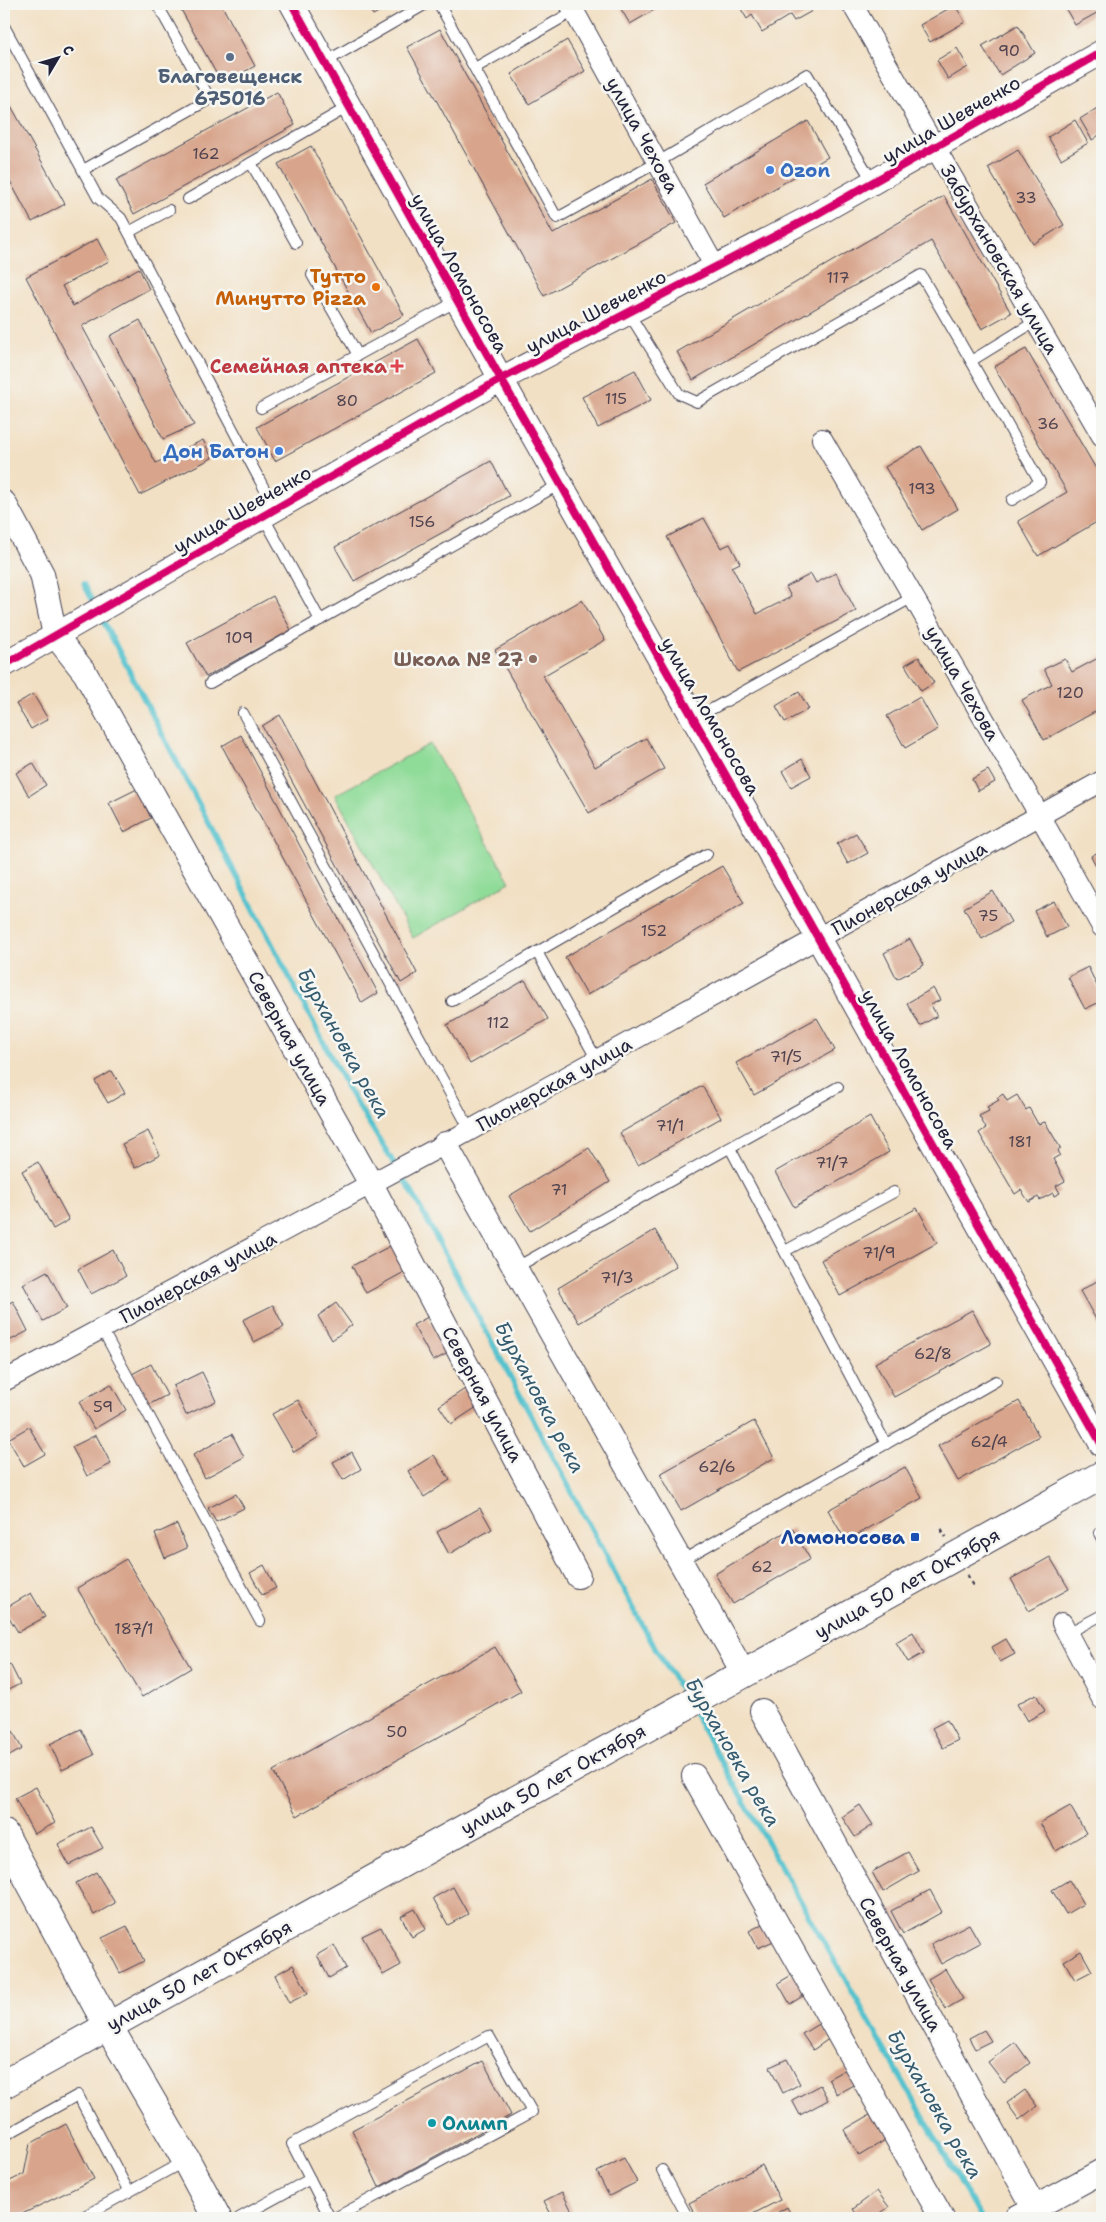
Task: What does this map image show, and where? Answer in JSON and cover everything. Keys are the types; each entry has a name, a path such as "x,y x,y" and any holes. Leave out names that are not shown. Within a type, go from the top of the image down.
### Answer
{"main road":[{"name":"улица 50 лет Октября","path":"4,2084 1102,1475"},
{"path":"4,1834 108,2026 186,2160 217,2218"}],"street":[{"name":"улица Ломоносова","path":"292,4 500,379 818,938 1102,1445"},
{"name":"Забурхановская улица","path":"852,4 1102,436"},
{"name":"улица Чехова","path":"572,7 715,267"},
{"name":"улица Шевченко","path":"4,665 500,379 874,182 1102,52"},
{"name":"улица Чехова","path":"822,440 1040,816 1102,927"},
{"name":"Северная улица","path":"4,503 42,574 55,635 86,673 372,1184 578,1576"},
{"name":"Пионерская улица","path":"4,1381 372,1184 1102,781"},
{"path":"445,1144 744,1674"},
{"path":"1065,1628 1102,1699"},
{"name":"Северная улица","path":"762,1711 1031,2215"},
{"path":"694,1776 942,2218"},
{"path":"1031,2215 1102,2171"}],"lane":[{"path":"83,170 210,99 157,4"},
{"path":"325,62 426,4"},
{"path":"439,4 557,218 658,162 807,74 874,182"},
{"path":"475,68 572,7"},
{"path":"4,26 98,198 121,218 129,232 269,513 320,620"},
{"path":"188,199 348,107"},
{"path":"251,163 296,243"},
{"path":"129,232 169,210"},
{"path":"312,275 358,356"},
{"path":"628,312 679,394 697,402 921,275 1040,482 1012,500"},
{"path":"261,408 457,301"},
{"path":"971,362 1036,321"},
{"path":"210,682 560,484"},
{"path":"694,719 913,597"},
{"path":"243,713 470,1130"},
{"path":"452,1002 707,854"},
{"path":"537,952 597,1060"},
{"path":"515,1268 838,1088"},
{"path":"730,1148 886,1444"},
{"path":"785,1251 894,1192"},
{"path":"102,1329 260,1621"},
{"path":"681,1561 996,1381"},
{"path":"1065,1628 1102,1615"},
{"path":"330,2218 292,2144 490,2036 532,2112 335,2218"},
{"path":"4,2136 78,2095 129,2192"},
{"path":"81,2218 186,2160"},
{"path":"662,2170 688,2218"},
{"path":"239,2218 310,2179"}],"green space":[{"path":"430,744 510,882 413,938 335,795"}],"building":[{"path":"178,4 221,4 255,66 222,84"},
{"path":"366,4 393,4 373,15"},
{"path":"618,4 653,4 656,9 630,24"},
{"path":"738,4 807,4 812,11 794,21 790,15 762,32 752,15 747,19"},
{"path":"1063,4 1102,4 1102,10 1075,25"},
{"path":"955,5 965,22 930,42 920,25"},
{"path":"1018,25 1035,53 1000,75 982,46"},
{"path":"440,29 553,234 652,179 676,223 544,296 407,47"},
{"path":"567,40 585,71 529,104 511,74"},
{"path":"957,48 968,67 948,79 937,60"},
{"path":"277,92 295,125 134,214 116,180"},
{"path":"4,93 65,204 32,222 4,170"},
{"path":"1102,105 1102,133 1092,140 1080,119"},
{"path":"1075,120 1088,143 1061,159 1048,137"},
{"path":"808,121 828,157 724,218 703,183"},
{"path":"311,146 404,315 371,333 278,164"},
{"path":"1018,150 1064,225 1033,244 988,168"},
{"path":"944,196 1011,313 982,329 931,241 693,380 677,352"},
{"path":"97,239 109,261 62,286 73,306 139,268 149,289 82,326 156,463 203,440 212,458 140,495 26,277"},
{"path":"140,320 194,425 163,439 110,336"},
{"path":"418,339 436,373 275,461 257,427"},
{"path":"1026,349 1102,479 1102,519 1038,556 1018,521 1067,492 994,367"},
{"path":"635,370 651,400 598,428 582,397"},
{"path":"921,446 958,509 922,530 885,467"},
{"path":"491,461 509,496 354,581 335,547"},
{"path":"704,518 721,548 730,544 740,563 732,567 757,614 791,597 786,587 811,574 816,583 836,573 856,611 738,672 667,537"},
{"path":"273,596 291,630 206,677 187,643"},
{"path":"582,600 605,640 543,676 595,767 646,738 664,769 589,813 495,650"},
{"path":"1102,656 1102,708 1044,740 1022,700 1052,684 1044,669 1065,659 1072,672"},
{"path":"919,657 934,683 921,691 905,665"},
{"path":"799,692 809,709 785,722 776,706"},
{"path":"33,694 48,719 31,729 16,704"},
{"path":"920,697 938,729 905,748 887,716"},
{"path":"280,715 417,973 401,983 262,726"},
{"path":"241,735 378,993 362,1003 222,746"},
{"path":"802,759 811,776 791,787 782,771"},
{"path":"33,763 46,785 29,796 16,773"},
{"path":"988,770 995,782 978,791 972,779"},
{"path":"137,789 151,818 124,832 109,803"},
{"path":"856,833 868,853 848,864 837,844"},
{"path":"1102,850 1102,877 1091,856"},
{"path":"722,866 744,903 587,995 565,957"},
{"path":"993,891 1011,922 982,939 964,908"},
{"path":"1054,901 1067,927 1047,937 1034,911"},
{"path":"910,939 924,965 897,979 884,953"},
{"path":"1088,967 1102,996 1102,1001 1085,1009 1068,977"},
{"path":"525,980 548,1019 470,1064 447,1025"},
{"path":"933,988 940,1000 931,1005 937,1016 920,1026 907,1003"},
{"path":"817,1018 835,1050 754,1095 736,1063"},
{"path":"112,1071 125,1093 108,1103 95,1081"},
{"path":"702,1086 721,1118 638,1165 620,1133"},
{"path":"1003,1094 1007,1101 1017,1095 1026,1110 1029,1108 1038,1124 1045,1122 1061,1149 1058,1150 1060,1155 1053,1159 1065,1181 1056,1186 1060,1193 1054,1196 1053,1193 1040,1200 1038,1197 1029,1202 1021,1190 1015,1194 979,1133 986,1128 979,1116 989,1111 987,1107 999,1100 997,1098"},
{"path":"870,1117 889,1152 794,1207 775,1172"},
{"path":"148,1131 160,1155 135,1168 122,1144"},
{"path":"589,1148 610,1182 530,1231 509,1196"},
{"path":"38,1162 69,1220 53,1229 22,1171"},
{"path":"917,1208 937,1243 840,1296 821,1260"},
{"path":"655,1230 676,1266 579,1323 558,1288"},
{"path":"392,1245 406,1271 366,1293 352,1266"},
{"path":"113,1250 126,1276 91,1294 78,1269"},
{"path":"47,1271 67,1308 43,1321 23,1284"},
{"path":"1102,1278 1102,1330 1080,1291"},
{"path":"13,1301 28,1331 7,1342 4,1337 4,1306"},
{"path":"336,1303 352,1325 332,1340 318,1316"},
{"path":"273,1305 284,1327 254,1342 243,1320"},
{"path":"972,1310 991,1344 894,1397 875,1363"},
{"path":"428,1317 448,1353 433,1361 413,1325"},
{"path":"151,1364 167,1395 148,1405 132,1374"},
{"path":"202,1372 216,1401 186,1415 173,1386"},
{"path":"111,1384 126,1410 94,1429 79,1402"},
{"path":"468,1387 480,1405 451,1424 439,1406"},
{"path":"298,1400 319,1437 294,1452 272,1414"},
{"path":"1019,1401 1039,1436 958,1481 938,1446"},
{"path":"754,1421 774,1458 681,1511 660,1474"},
{"path":"29,1427 45,1454 24,1466 8,1439"},
{"path":"232,1434 244,1457 205,1478 193,1455"},
{"path":"96,1435 111,1464 87,1476 72,1447"},
{"path":"352,1452 361,1469 343,1480 333,1462"},
{"path":"434,1455 450,1480 424,1497 408,1471"},
{"path":"905,1467 922,1498 846,1541 828,1510"},
{"path":"236,1494 244,1508 216,1522 208,1508"},
{"path":"480,1508 492,1529 449,1554 437,1532"},
{"path":"177,1524 187,1548 165,1558 155,1534"},
{"path":"792,1528 810,1559 733,1604 715,1574"},
{"path":"1050,1557 1069,1589 1029,1611 1011,1579"},
{"path":"126,1559 191,1668 142,1697 77,1588"},
{"path":"264,1565 276,1588 262,1595 250,1573"},
{"path":"31,1593 45,1617 18,1632 4,1609"},
{"path":"913,1632 924,1653 908,1662 896,1642"},
{"path":"1006,1639 1015,1654 1000,1662 992,1647"},
{"path":"495,1647 521,1691 297,1816 273,1771"},
{"path":"10,1664 20,1684 4,1692 4,1667"},
{"path":"1036,1694 1045,1711 1027,1721 1017,1704"},
{"path":"947,1720 958,1740 943,1748 932,1728"},
{"path":"81,1729 94,1755 62,1770 50,1744"},
{"path":"13,1731 22,1749 4,1759 4,1735"},
{"path":"36,1787 55,1823 34,1834 15,1798"},
{"path":"860,1805 873,1825 855,1837 842,1817"},
{"path":"1070,1806 1086,1833 1056,1851 1040,1823"},
{"path":"91,1827 103,1848 69,1865 58,1844"},
{"path":"908,1852 919,1871 883,1892 872,1872"},
{"path":"96,1872 115,1903 94,1915 76,1883"},
{"path":"1069,1880 1083,1904 1066,1914 1052,1890"},
{"path":"453,1887 468,1914 448,1925 433,1898"},
{"path":"930,1890 942,1912 903,1934 891,1911"},
{"path":"415,1909 426,1929 412,1937 401,1916"},
{"path":"769,1921 778,1939 758,1948 749,1931"},
{"path":"969,1924 980,1943 941,1964 931,1944"},
{"path":"127,1926 144,1961 120,1973 102,1938"},
{"path":"381,1927 401,1965 383,1975 362,1936"},
{"path":"334,1945 346,1968 329,1978 317,1955"},
{"path":"1081,1951 1092,1971 1075,1980 1064,1961"},
{"path":"293,1965 308,1993 289,2003 275,1975"},
{"path":"945,1969 963,1999 946,2009 928,1979"},
{"path":"795,1973 806,1994 790,2004 778,1983"},
{"path":"820,2023 830,2038 813,2050 802,2034"},
{"path":"984,2030 991,2041 975,2049 969,2038"},
{"path":"1015,2042 1030,2063 1004,2083 988,2062"},
{"path":"787,2059 800,2084 783,2093 770,2067"},
{"name":"Олимп","path":"483,2061 511,2115 379,2187 352,2130"},
{"path":"846,2069 855,2084 837,2094 828,2079"},
{"path":"820,2085 828,2100 800,2115 792,2100"},
{"path":"1025,2090 1037,2106 1019,2120 1007,2103"},
{"path":"875,2112 890,2137 859,2156 844,2130"},
{"path":"66,2124 94,2179 14,2218 4,2218 4,2184 24,2174 30,2144"},
{"path":"624,2158 637,2182 609,2196 597,2172"},
{"path":"762,2165 780,2200 745,2218 697,2218 689,2203"},
{"path":"877,2191 889,2207 874,2218 859,2218 853,2209"},
{"path":"562,2192 574,2215 567,2218 553,2218 544,2201"},
{"path":"787,2207 793,2218 769,2218"}],"waterway":[{"name":"Бурхановка река","path":"84,584 96,607"},
{"name":"Бурхановка река","path":"100,615 349,1091 413,1194 650,1639 685,1697"},
{"name":"Бурхановка река","path":"692,1710 981,2218"}],"cycle path":[{"path":"292,4 501,379 818,938 1102,1445"},
{"path":"4,665 501,379 815,215 1102,52"}],"place":[{"name":"Благовещенск 675016","path":"230,57"},
{"name":"Ozon","path":"770,170"},
{"name":"Тутто Минутто Pizza","path":"376,287"},
{"name":"Семейная аптека","path":"397,366"},
{"name":"Дон Батон","path":"279,451"},
{"name":"Школа № 27","path":"533,659"},
{"name":"Ломоносова","path":"915,1537"},
{"name":"Олимп","path":"432,2123"}]}
